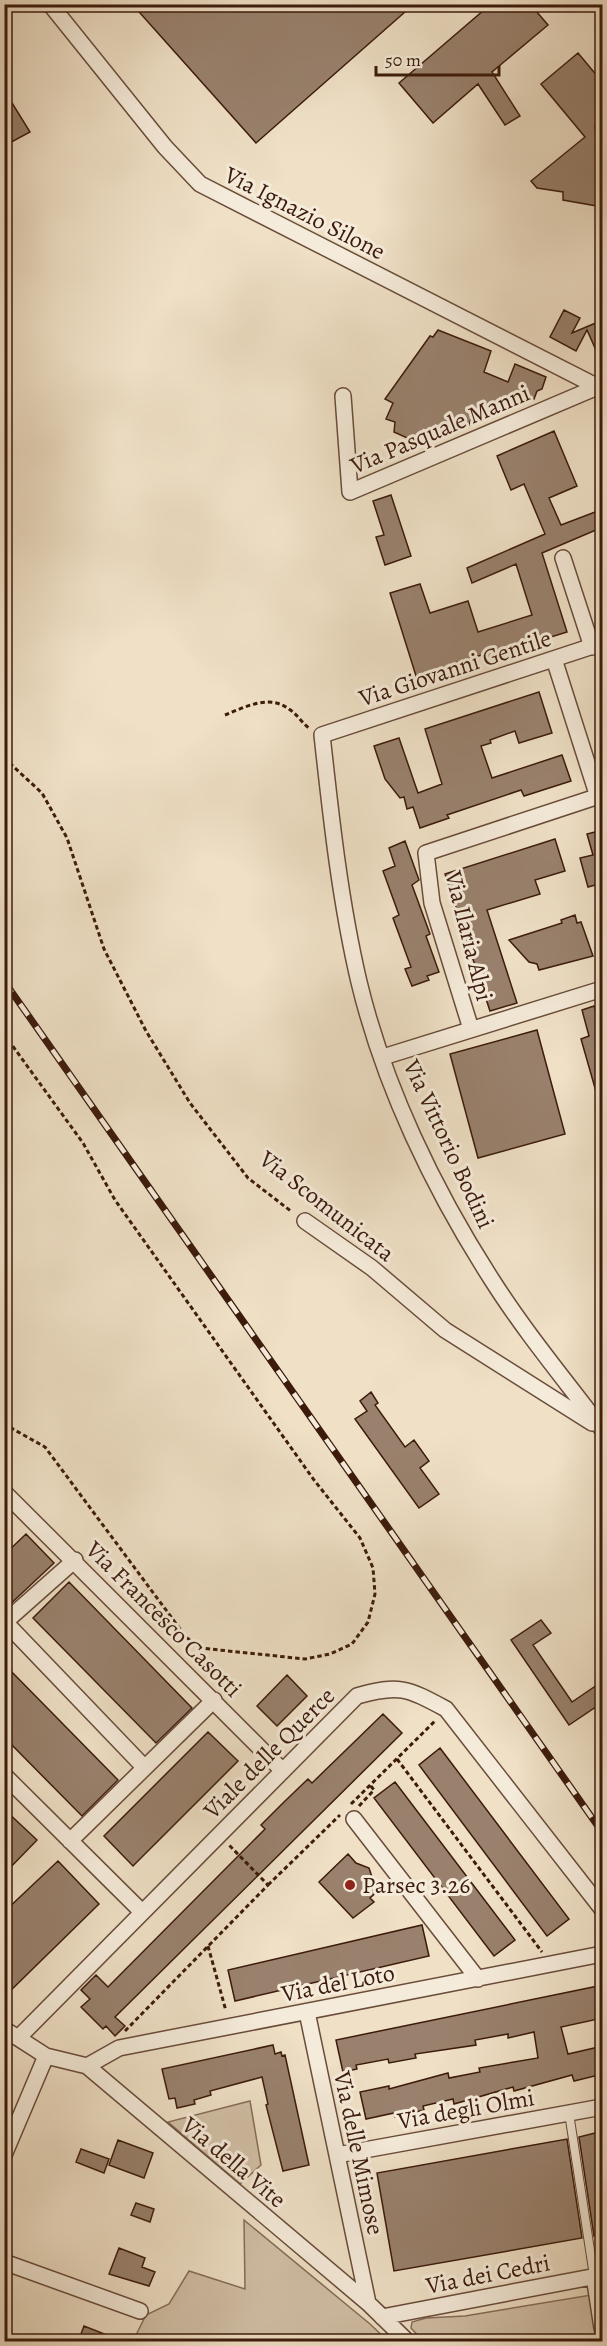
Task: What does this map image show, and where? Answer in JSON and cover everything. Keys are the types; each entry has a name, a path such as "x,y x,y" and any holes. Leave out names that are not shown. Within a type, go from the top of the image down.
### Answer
{"street":[{"name":"Via Ignazio Silone","path":"50,4 165,147 200,184 601,387"},
{"name":"Via Pasquale Manni","path":"342,396 350,492 601,387"},
{"path":"563,558 597,645"},
{"name":"Via Giovanni Gentile","path":"322,735 597,645"},
{"path":"554,659 600,796"},
{"name":"Via Vittorio Bodini","path":"322,735 333,837 359,982 394,1091 440,1188 492,1280 603,1429"},
{"name":"Via Ilaria Alpi","path":"471,1029 432,903 426,853 600,796"},
{"path":"383,1057 603,989"},
{"name":"Via Scomunicata","path":"304,1221 372,1268 445,1330 603,1429"},
{"name":"Via Francesco Casotti","path":"7,1500 75,1560 283,1771"},
{"path":"75,1560 5,1623 144,1767"},
{"name":"Viale delle Querce","path":"18,2038 357,1696 389,1687 419,1695 446,1709 603,1909"},
{"path":"70,1841 214,1700"},
{"path":"4,1775 142,1912"},
{"path":"354,1819 478,1978"},
{"name":"Via del Loto","path":"87,2066 119,2048 603,1954"},
{"name":"Via delle Mimose","path":"307,2012 368,2303"},
{"name":"Via della Vite","path":"4,2029 46,2056 87,2066 368,2303 408,2342"},
{"path":"4,2155 46,2056"},
{"name":"Via degli Olmi","path":"337,2155 603,2107"},
{"path":"4,2262 140,2311"},
{"path":"598,2275 603,2328"},
{"name":"Via dei Cedri","path":"382,2317 598,2275"}],"lane":[{"path":"569,2113 598,2275"}],"path":[{"path":"225,715 249,705 275,702 291,709 300,721 322,735"},
{"name":"Via Scomunicata","path":"4,758 42,793 67,838 104,949 146,1031 190,1103 248,1178 304,1221"},
{"path":"4,1034 83,1143 122,1210 314,1480 360,1538 372,1569 375,1594 368,1622 352,1644 330,1654 305,1659 200,1648 186,1637 45,1447 4,1424"},
{"path":"119,2048 116,2041 268,1885 446,1709"},
{"path":"397,1759 551,1964"},
{"path":"354,1819 352,1814 374,1790 370,1785"},
{"path":"219,1835 268,1885"},
{"path":"208,1946 230,2027"}],"shaded area":[{"path":"250,2101 261,2165 240,2184 168,2122"},
{"path":"244,2220 388,2341 133,2341 146,2315 169,2304 189,2271 245,2289"},
{"path":"591,2295 600,2341 423,2341 411,2328 412,2322 426,2318 465,2316"}],"building":[{"path":"132,4 414,4 256,143"},
{"path":"491,4 530,4 548,25 492,72 520,116 505,125 478,84 433,123 399,83"},
{"path":"578,53 603,83 595,128 603,122 603,207 563,200 563,192 537,188 531,181 585,137 541,84"},
{"path":"4,90 30,132 4,146"},
{"path":"564,310 580,318 572,333 603,320 603,366 587,330 576,351 550,337"},
{"path":"438,330 491,351 484,372 508,382 515,364 546,377 542,389 537,391 534,399 523,395 521,402 510,398 502,411 491,407 487,413 477,412 475,420 471,419 469,425 460,421 457,428 446,424 438,438 426,433 424,441 417,438 416,442 394,432 395,422 386,419 393,403 385,399 430,336 433,337"},
{"path":"554,431 577,486 549,498 561,525 603,509 603,527 542,553 567,632 486,657 485,654 448,665 449,669 417,679 390,593 420,584 430,613 468,601 478,632 532,615 516,564 472,583 467,568 545,534 524,484 511,490 497,456"},
{"path":"391,495 411,556 385,565 376,537 384,535 373,501"},
{"path":"539,692 552,733 519,743 515,731 490,740 491,743 481,746 492,778 562,755 571,781 524,796 521,790 447,815 449,818 420,828 413,807 407,809 404,797 400,798 385,779 374,746 399,738 418,793 442,784 425,729"},
{"path":"603,830 603,883 588,887 580,858 593,855 587,834"},
{"path":"555,839 565,871 535,880 540,894 487,910 517,1003 490,1011 445,874"},
{"path":"405,841 419,880 412,885 430,934 426,936 439,972 427,976 429,980 412,986 405,969 411,967 393,918 399,915 383,871 395,866 389,848"},
{"path":"575,915 577,923 581,922 593,956 539,970 537,964 529,962 509,940 562,923 561,920"},
{"path":"594,1006 603,1033 603,1101 599,1102 581,1039 589,1036 582,1010"},
{"path":"537,1030 565,1134 478,1158 450,1054"},
{"path":"371,1392 378,1403 375,1405 405,1447 414,1440 429,1461 420,1468 439,1494 419,1508 355,1419 367,1411 360,1401"},
{"path":"26,1534 54,1563 4,1610 4,1555"},
{"path":"69,1582 192,1708 156,1743 33,1618"},
{"path":"541,1620 551,1633 533,1645 572,1702 603,1681 603,1702 569,1725 511,1640"},
{"path":"4,1664 118,1780 82,1816 4,1737"},
{"path":"287,1675 307,1696 277,1726 257,1706"},
{"path":"383,1714 402,1733 115,2017 125,2026 115,2036 106,2026 103,2029 81,2007 90,1999 81,1990 96,1975 108,1987 265,1829 261,1825 285,1801 308,1779 312,1783"},
{"path":"208,1732 238,1761 133,1866 104,1836"},
{"path":"440,1748 569,1919 547,1936 419,1765"},
{"path":"395,1782 515,1940 494,1956 374,1798"},
{"path":"4,1809 37,1840 4,1874"},
{"name":"Parsec 3.26","path":"348,1854 356,1863 369,1868 373,1880 381,1888 370,1898 374,1902 353,1918 319,1882"},
{"path":"58,1861 99,1904 4,1997 4,1912"},
{"path":"422,1925 429,1956 235,2001 228,1970"},
{"path":"603,1985 603,2018 561,2027 568,2054 603,2046 603,2074 574,2081 572,2075 514,2091 513,2087 454,2104 453,2099 423,2106 424,2110 395,2117 394,2113 366,2119 360,2092 389,2086 389,2089 448,2073 449,2078 480,2072 479,2068 538,2058 534,2032 508,2038 508,2034 475,2040 476,2045 415,2054 416,2058 389,2063 388,2059 356,2065 357,2069 343,2072 336,2040"},
{"path":"273,2045 275,2054 281,2052 282,2056 285,2055 309,2165 283,2171 266,2105 268,2104 262,2077 210,2091 211,2095 194,2100 195,2104 177,2108 175,2098 169,2099 162,2069"},
{"path":"603,2131 603,2234 594,2236 579,2137"},
{"path":"567,2139 582,2238 394,2271 377,2173"},
{"path":"118,2140 153,2153 144,2178 109,2165"},
{"path":"81,2149 109,2159 104,2173 76,2162"},
{"path":"136,2203 154,2209 150,2222 131,2215"},
{"path":"119,2248 145,2258 142,2267 155,2272 149,2286 109,2274"},
{"path":"84,2326 122,2341 122,2342 78,2342"}],"railway":[{"path":"4,981 602,1832"}],"place":[{"name":"Parsec 3.26","path":"350,1885"}]}
